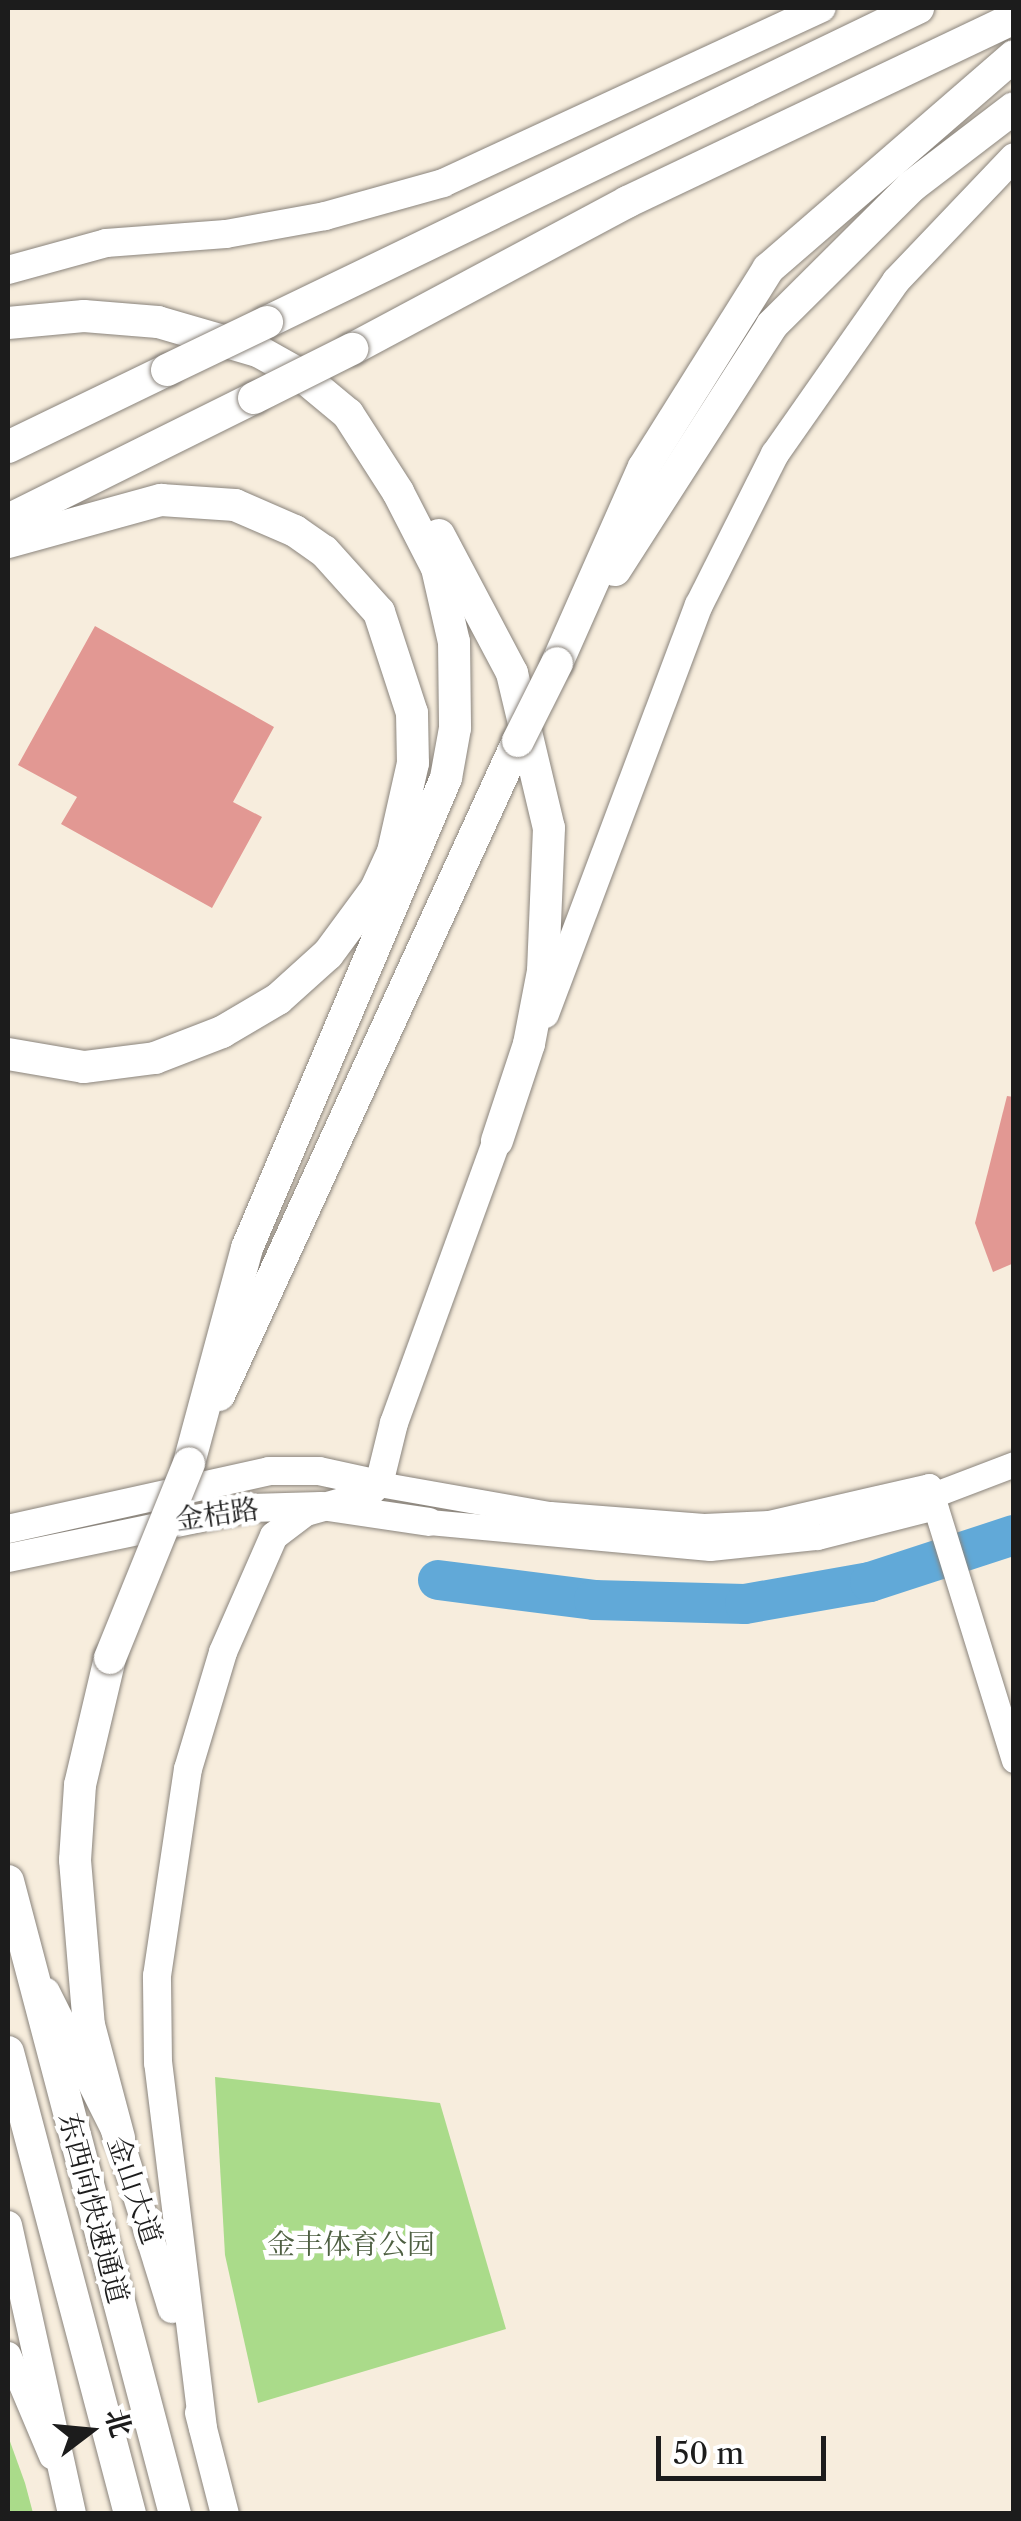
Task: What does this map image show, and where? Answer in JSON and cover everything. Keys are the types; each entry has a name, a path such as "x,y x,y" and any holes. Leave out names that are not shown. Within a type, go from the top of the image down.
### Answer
{"highway":[{"path":"8,447 918,8"},
{"path":"8,520 352,349 627,202 1014,18"},
{"path":"119,2138 90,2025 75,1860 80,1784 110,1658 188,1463 644,467 768,269 1014,56"},
{"path":"556,663 772,326 912,186 1014,108"},
{"path":"8,324 118,317 208,334 286,367 348,414 413,492 478,601 512,673 544,788 550,868 542,971 528,1044 497,1141"},
{"path":"188,1463 247,1248 416,858 446,778 456,728 454,642 436,568 348,414"},
{"path":"8,542 161,500 234,505 295,531 353,579 379,612 412,713 406,805 387,865 350,927 301,981 249,1018 188,1047 140,1061 84,1067 8,1054"},
{"name":"东西向快速通道","path":"10,1892 176,2514"},
{"name":"东西向快速通道","path":"8,2052 130,2514"}],"main road":[{"path":"8,270 106,243 226,234 325,216 444,183 822,8"},
{"path":"202,2428 163,2136 161,1944 188,1769 223,1652 274,1536 321,1506 368,1494 379,1484 394,1423 497,1141 699,605 734,529 775,454 856,334 946,222 1014,156"},
{"path":"8,1528 269,1471 319,1472 379,1484"},
{"name":"金桔路","path":"8,1558 192,1515 321,1506 429,1522"},
{"name":"金山大道","path":"10,1892 36,1972 119,2138 143,2200 225,2514"},
{"path":"8,2225 68,2502"}],"street":[{"path":"429,1522 710,1548 817,1536 1014,1464"},
{"path":"379,1484 550,1514 704,1526 770,1523 933,1496"},
{"path":"933,1496 1014,1760"},
{"path":"8,2354 68,2502"}],"green space":[{"name":"金丰体育公园","path":"215,2077 440,2103 506,2329 258,2403 225,2255"},
{"path":"8,2436 25,2483 33,2513 8,2513"}],"building":[{"path":"95,626 274,727 233,802 262,817 212,908 61,824 77,797 18,765"},
{"path":"1007,1096 1014,1097 1014,1263 993,1272 975,1223"}],"waterway":[{"path":"438,1580 594,1600 745,1604 870,1582 1014,1535"}]}
